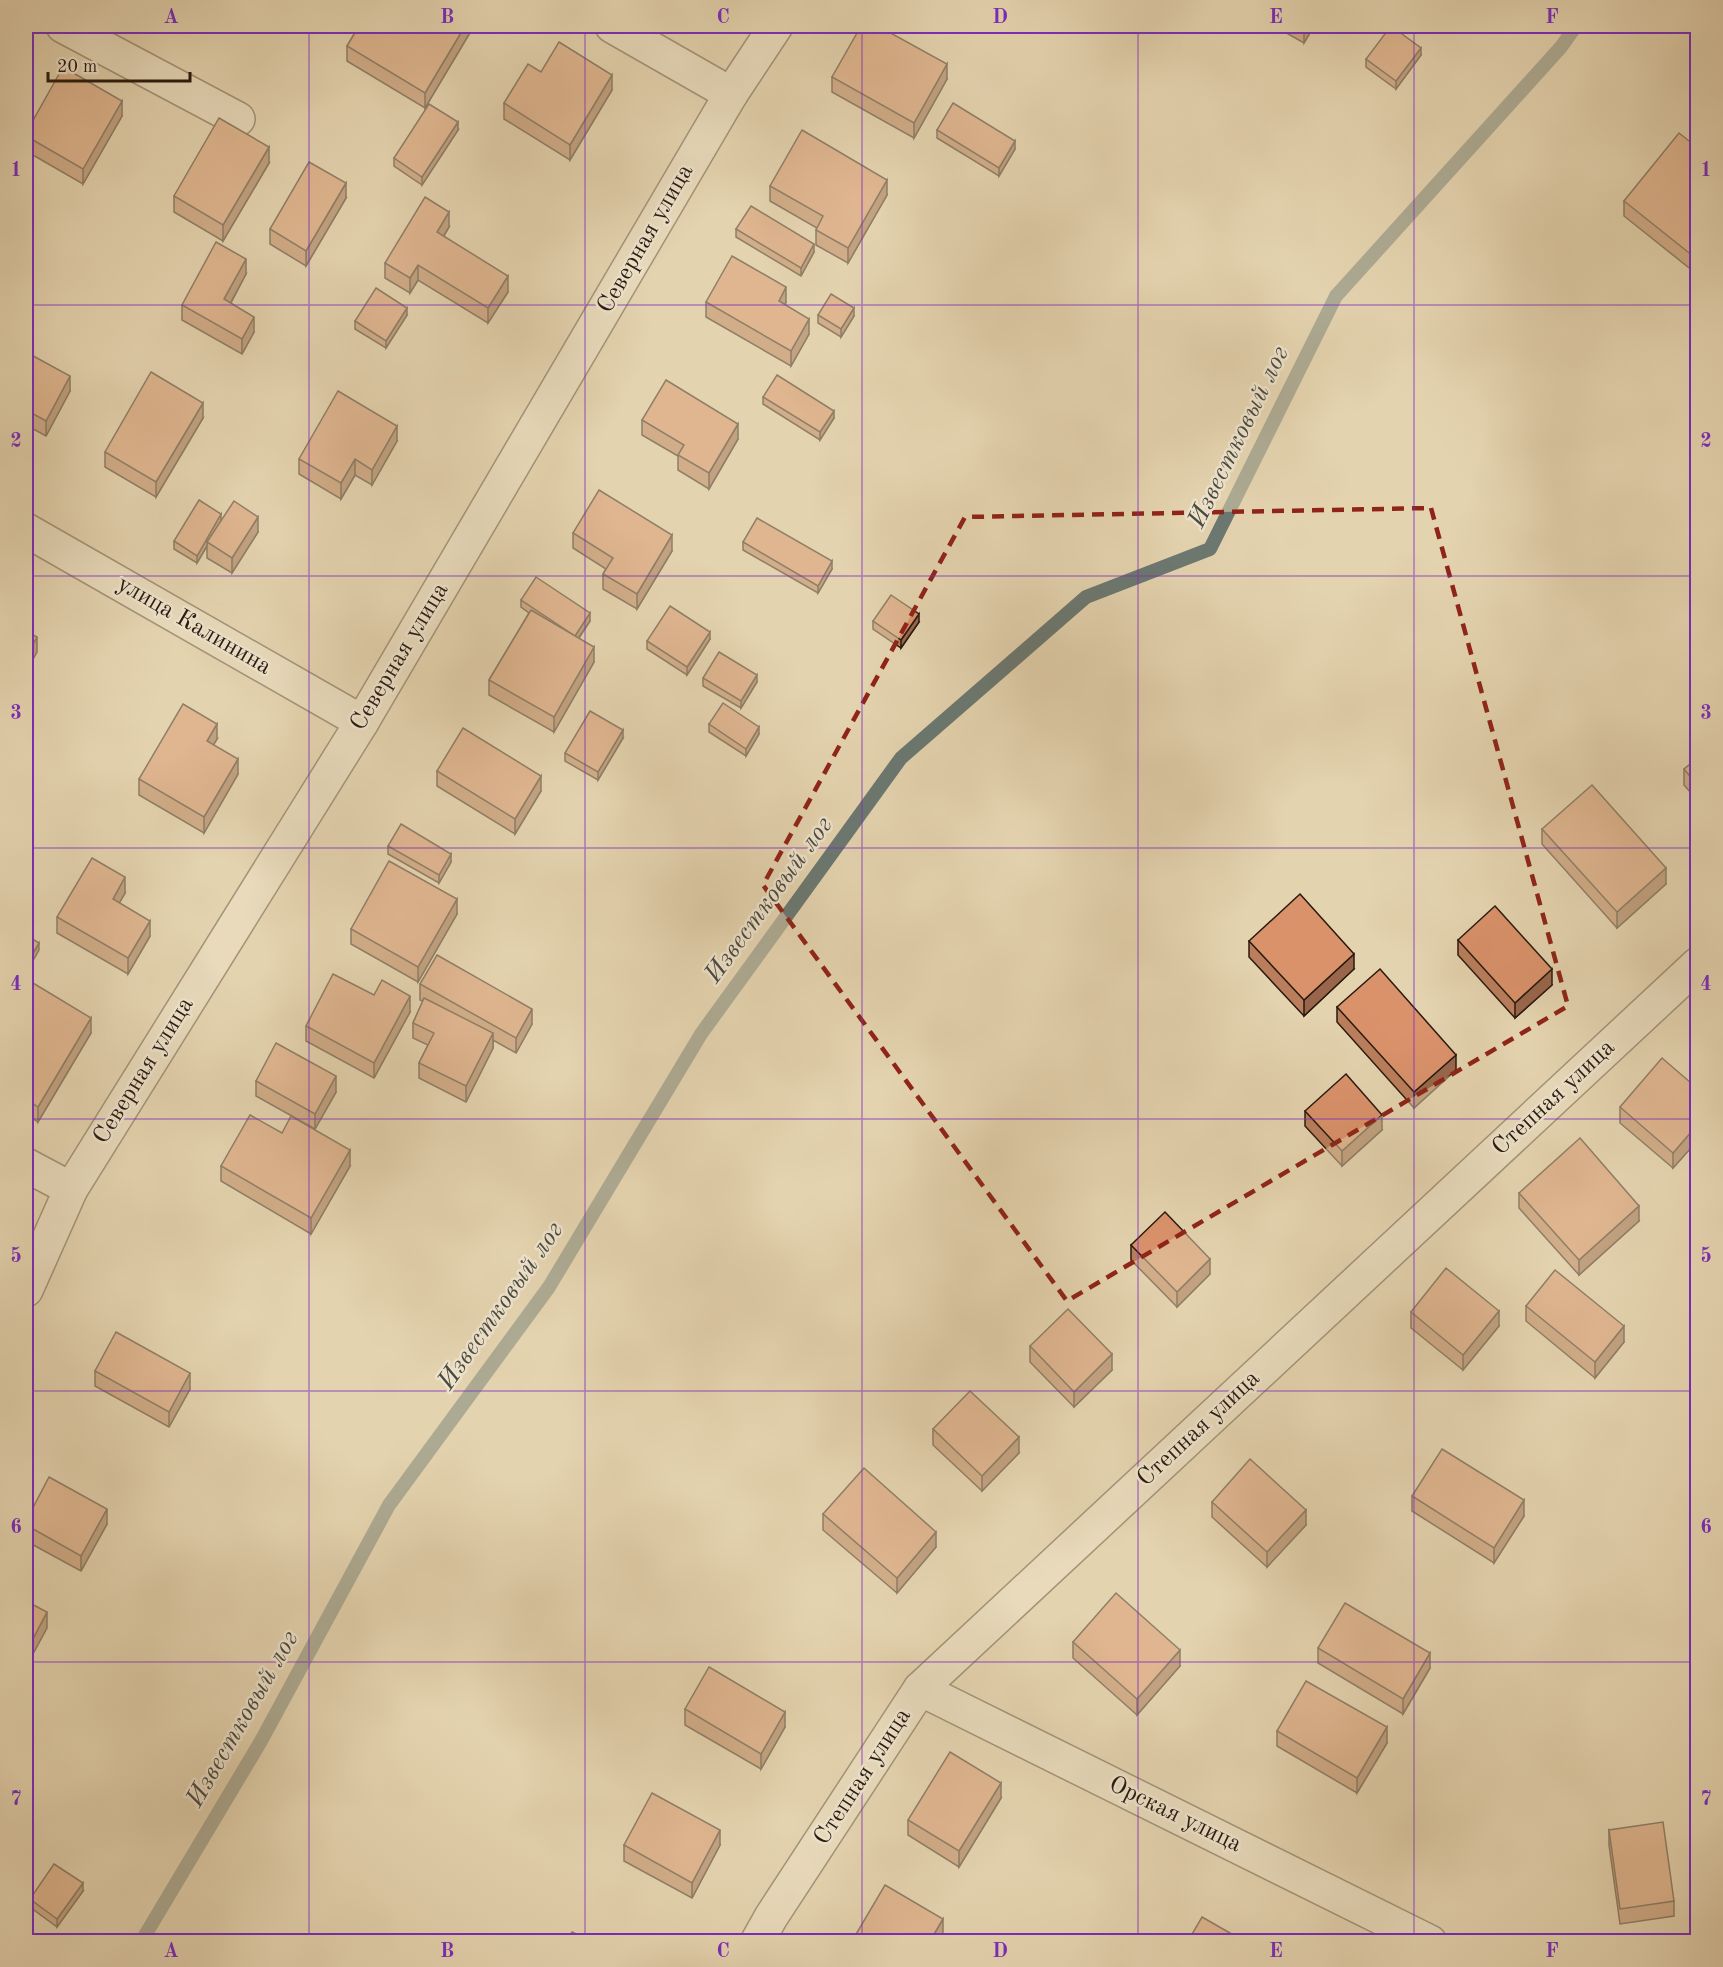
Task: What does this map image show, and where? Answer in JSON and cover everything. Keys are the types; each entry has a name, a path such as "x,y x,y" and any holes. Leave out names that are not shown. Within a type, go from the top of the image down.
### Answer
{"street":[{"path":"63,26 238,119"},
{"path":"612,26 731,94"},
{"name":"Северная улица","path":"26,1290 71,1189 362,722 731,94 776,26"},
{"name":"улица Калинина","path":"26,530 362,722"},
{"name":"Степная улица","path":"757,1941 921,1689 1698,964"},
{"path":"26,1166 71,1189"},
{"name":"Орская улица","path":"921,1689 1395,1934 1430,1941"}],"highlighted area":[{"path":"1431,508 1568,1006 1067,1301 763,885 965,517"}],"building":[{"path":"359,26 465,26 425,93 347,46"},
{"path":"861,26 878,26 947,64 914,123 832,77"},
{"path":"1391,26 1421,48 1396,81 1366,59"},
{"path":"559,42 612,75 570,145 504,103 528,64 541,72"},
{"path":"26,43 33,48 26,59"},
{"path":"63,67 122,101 83,169 26,136"},
{"path":"953,103 1015,141 999,168 937,130"},
{"path":"429,104 458,122 422,177 394,158"},
{"path":"219,118 269,147 223,225 174,196"},
{"path":"802,130 887,180 848,248 816,230 823,216 770,186"},
{"path":"1679,133 1698,148 1698,250 1693,256 1624,201"},
{"path":"309,162 346,183 306,251 270,229"},
{"path":"425,197 449,212 437,232 508,276 488,308 418,265 410,278 385,263"},
{"path":"751,206 814,244 801,268 736,229"},
{"path":"216,242 246,259 224,299 254,317 242,339 182,305"},
{"path":"732,256 786,287 779,301 809,319 791,351 706,302"},
{"path":"376,288 407,308 386,341 355,321"},
{"path":"831,294 854,308 841,329 818,315"},
{"path":"26,352 70,376 46,421 26,410"},
{"path":"151,372 203,403 156,482 105,452"},
{"path":"777,375 834,411 820,432 763,397"},
{"path":"666,380 738,424 709,473 678,455 684,445 642,420"},
{"path":"338,391 397,426 372,470 355,459 341,483 299,459"},
{"path":"599,490 672,535 637,594 603,574 613,558 573,533"},
{"path":"199,500 221,514 197,556 174,541"},
{"path":"234,501 258,517 232,558 207,542"},
{"path":"757,518 832,561 818,586 743,542"},
{"path":"536,577 590,613 575,636 521,600"},
{"path":"891,595 919,614 901,640 873,621"},
{"path":"670,606 710,632 687,667 647,641"},
{"path":"531,610 594,647 554,717 489,680"},
{"path":"26,631 37,637 26,657"},
{"path":"719,652 757,675 741,701 703,678"},
{"path":"723,703 759,727 746,749 709,724"},
{"path":"183,704 217,724 207,741 238,759 204,817 139,779"},
{"path":"590,711 623,730 598,772 565,753"},
{"path":"463,728 541,776 515,819 437,771"},
{"path":"1698,758 1698,786 1684,769"},
{"path":"1592,785 1666,868 1617,912 1542,829"},
{"path":"401,824 451,854 439,875 388,846"},
{"path":"92,858 125,877 113,899 150,921 128,958 57,917"},
{"path":"389,861 457,899 418,967 351,929"},
{"path":"1300,894 1354,954 1304,1000 1249,941"},
{"path":"1495,906 1552,969 1515,1003 1458,940"},
{"path":"26,935 39,943 26,965"},
{"path":"437,955 532,1009 516,1038 420,984"},
{"path":"1380,969 1456,1055 1414,1092 1337,1007"},
{"path":"333,974 374,995 382,980 410,996 374,1063 306,1026"},
{"path":"28,980 91,1018 38,1107 26,1099 26,985"},
{"path":"424,998 493,1033 466,1086 419,1063 434,1033 413,1023"},
{"path":"276,1043 336,1076 315,1114 256,1081"},
{"path":"1662,1058 1698,1089 1698,1124 1673,1153 1620,1107"},
{"path":"1346,1074 1382,1115 1342,1151 1305,1111"},
{"path":"250,1115 282,1133 291,1116 350,1150 311,1218 221,1166"},
{"path":"1580,1138 1639,1206 1579,1260 1519,1193"},
{"path":"1165,1212 1210,1259 1177,1292 1131,1245"},
{"path":"1446,1268 1499,1311 1463,1355 1411,1312"},
{"path":"1555,1270 1624,1326 1595,1362 1526,1306"},
{"path":"1068,1309 1112,1354 1074,1392 1030,1346"},
{"path":"116,1332 190,1373 169,1412 95,1371"},
{"path":"970,1391 1019,1437 982,1476 933,1429"},
{"path":"1442,1449 1524,1500 1494,1548 1412,1496"},
{"path":"1250,1459 1306,1510 1267,1552 1212,1502"},
{"path":"864,1468 936,1532 897,1578 823,1514"},
{"path":"49,1477 107,1509 81,1556 26,1525"},
{"path":"1116,1593 1180,1650 1137,1699 1073,1642"},
{"path":"26,1601 47,1612 26,1652"},
{"path":"1345,1603 1430,1653 1403,1699 1318,1648"},
{"path":"709,1667 785,1712 761,1754 685,1709"},
{"path":"1306,1681 1387,1727 1357,1778 1277,1731"},
{"path":"950,1752 1001,1783 959,1851 908,1820"},
{"path":"652,1793 720,1830 692,1883 624,1845"},
{"path":"1663,1822 1674,1901 1620,1909 1609,1830"},
{"path":"54,1864 83,1883 57,1919 30,1899"},
{"path":"885,1885 943,1919 930,1941 852,1941"},
{"path":"1202,1917 1244,1941 1188,1941"},
{"path":"572,1932 591,1941 567,1941"}],"waterway":[{"name":"Известковый лог","path":"141,1942 261,1741 389,1505 549,1287 701,1034 901,758 1086,597 1210,549 1336,296 1561,47 1576,26"}]}
